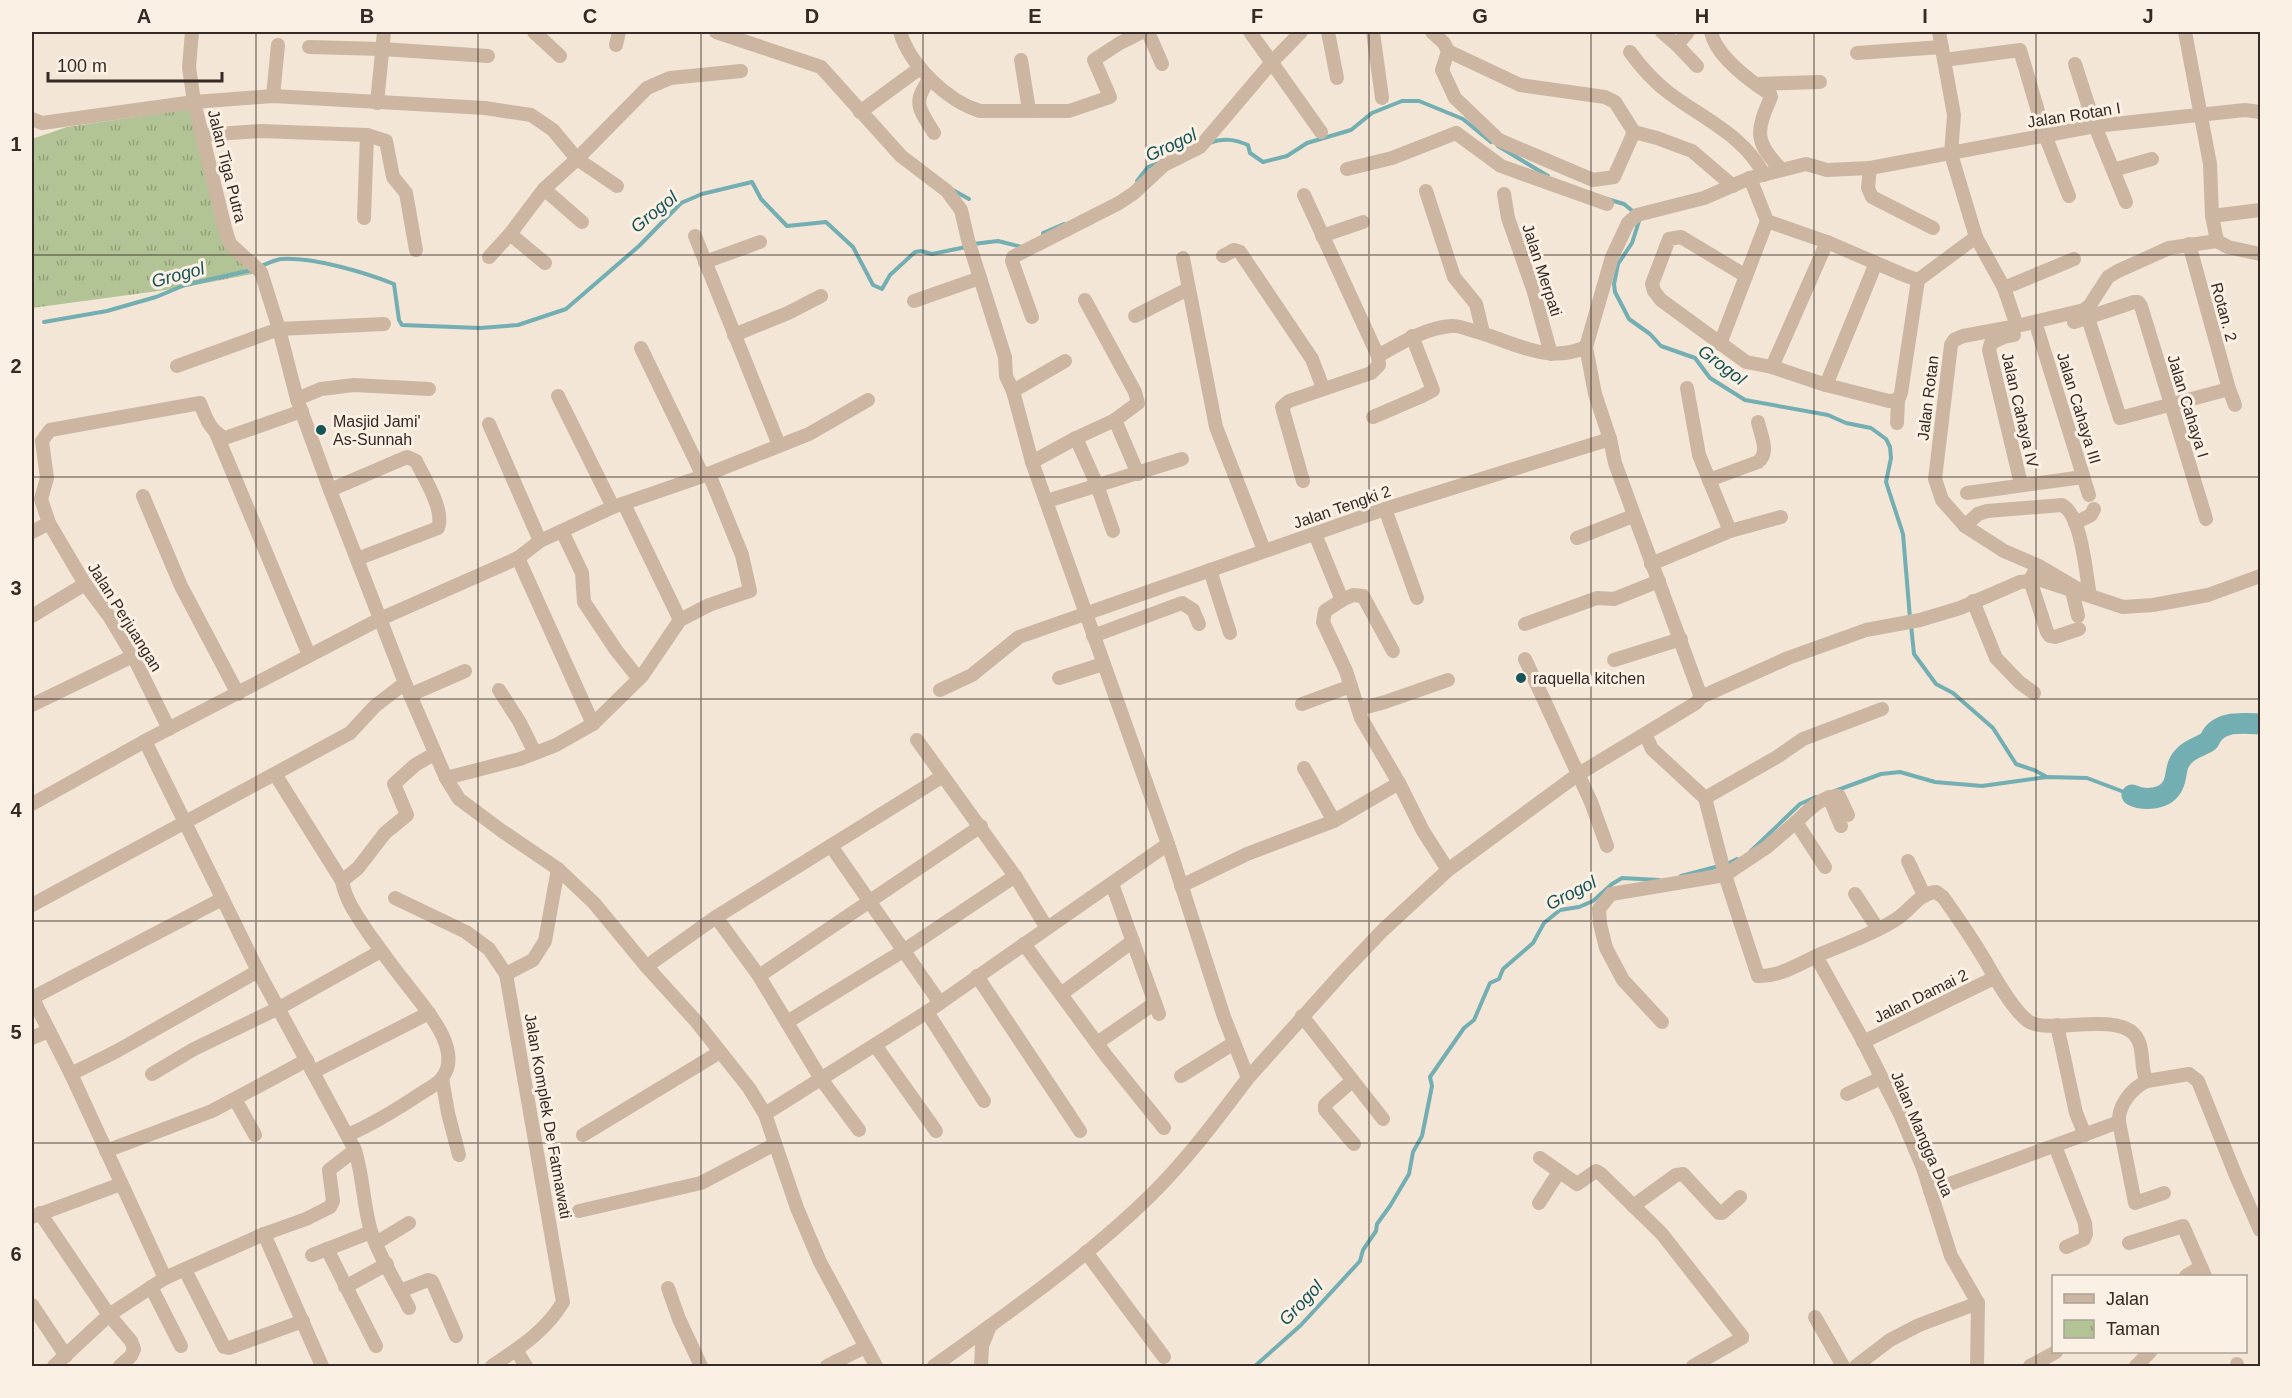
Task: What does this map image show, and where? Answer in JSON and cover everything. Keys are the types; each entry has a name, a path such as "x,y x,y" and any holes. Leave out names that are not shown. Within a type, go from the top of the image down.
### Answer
{"street":[{"name":"Jalan Tiga Putra","path":"192,32 189,67 194,102 225,228 230,244 256,267 279,329"},
{"path":"377,103 384,32"},
{"path":"534,32 560,56"},
{"path":"716,32 821,67 901,156 947,191 961,210 1005,357 1006,376 1013,391 1032,462 1087,613 1093,636 1168,844 1234,1043 1248,1078"},
{"path":"900,32 904,44 930,79 968,107 980,111 1069,111 1110,97 1094,60 1142,32"},
{"path":"1148,32 1162,63"},
{"path":"1250,32 1321,132"},
{"path":"1032,317 1012,261 1013,257 1119,203 1134,193 1164,165 1200,147 1300,32"},
{"path":"1328,32 1337,78"},
{"path":"1373,32 1382,98"},
{"path":"1432,32 1444,43 1448,51 1520,85 1605,97 1615,102 1634,132 1692,151 1733,186"},
{"path":"1662,32 1697,66"},
{"path":"1677,45 1688,32"},
{"path":"1711,32 1717,49 1770,94 1771,98 1759,124 1767,155 1767,221 1720,345"},
{"path":"1939,32 1954,115 1952,154 1976,237 2004,288 2017,326"},
{"path":"2185,32 2210,164 2212,216 2217,242 2228,247 2260,254"},
{"path":"273,96 278,45"},
{"path":"309,47 488,56"},
{"path":"1857,53 1943,54 2020,50 2045,135 2069,196"},
{"path":"1448,51 1442,70 1455,98 1462,121 1501,166 1607,204"},
{"path":"1630,52 1647,73 1668,92 1742,144 1768,173"},
{"path":"1021,60 1029,110"},
{"path":"2075,64 2095,126 2126,202"},
{"path":"860,112 920,68"},
{"path":"489,256 510,234 544,189 647,88 670,78 741,71"},
{"path":"930,79 918,99 919,110 934,133"},
{"path":"1756,84 1820,82"},
{"path":"32,119 42,123 194,102 273,96 485,108 531,115 553,130 577,159 617,186"},
{"name":"Jalan Rotan I","path":"1586,347 1612,257 1628,223 1642,214 1704,198 1768,173 1806,164 1827,170 1870,168 2095,126 2245,110 2260,112"},
{"path":"1462,121 1499,140 1593,180 1614,177 1634,132"},
{"path":"1347,169 1392,158 1462,121"},
{"path":"203,135 261,131 367,135 386,141 393,177 406,193 416,250"},
{"path":"364,218 367,135"},
{"path":"2113,170 2152,159"},
{"path":"1870,168 1868,188 1872,197 1933,228"},
{"path":"544,189 582,222"},
{"path":"1426,190 1454,277 1476,304 1483,333"},
{"path":"1303,481 1282,407 1289,401 1323,388 1371,373 1379,364 1378,356 1304,195"},
{"name":"Jalan Merpati","path":"1504,195 1508,218 1533,289 1551,354"},
{"path":"2212,216 2260,210"},
{"path":"1767,221 1827,242 1918,280"},
{"path":"1322,236 1363,222"},
{"path":"510,234 545,263"},
{"path":"695,236 778,445"},
{"path":"1746,276 1681,237 1670,239 1652,284 1661,300 1746,362 1772,367 1826,385 1889,401 1898,400"},
{"path":"1897,423 1898,400 1909,348 1918,280 1976,237"},
{"path":"705,262 760,242"},
{"path":"1772,367 1827,242"},
{"name":"Jalan Rotan","path":"2217,242 2169,248 2118,271 2108,277 2090,305 2084,310 1963,336 1954,340 1951,345 1935,478 1942,500 1965,526 2004,551 2038,566 2090,596 2123,607 2153,605 2208,595 2260,576"},
{"name":"Rotan. 2","path":"2189,244 2235,405"},
{"path":"1223,256 1234,250 1240,252 1312,359 1323,388"},
{"path":"1183,258 1216,427 1264,550"},
{"path":"2004,288 2074,259"},
{"path":"1826,385 1876,263"},
{"path":"914,301 980,278"},
{"path":"1135,316 1188,289"},
{"path":"734,335 788,314 822,296"},
{"path":"1032,462 1115,420 1138,403 1137,397 1085,300"},
{"name":"Jalan Cahaya I","path":"2090,317 2138,302 2141,306 2206,519"},
{"path":"2038,331 2090,317 2089,321 2120,418 2229,389"},
{"path":"177,366 279,329 384,324"},
{"path":"1378,356 1412,336 1452,325 1483,333 1525,350 1551,354 1576,352 1586,347 1595,394 1610,439 1615,463 1701,697"},
{"path":"279,329 299,405 330,490 407,689 446,778 459,799 558,869 594,903 645,966 695,1020 749,1088 765,1114 797,1208 820,1262 876,1366"},
{"name":"Jalan Cahaya IV","path":"2021,484 1989,355 1991,343 2004,336 2038,331"},
{"name":"Jalan Cahaya III","path":"2038,331 2089,495"},
{"path":"1372,417 1434,390 1412,336"},
{"path":"446,778 489,768 535,753 556,745 592,724 639,679 680,620 709,604 750,591 742,555 706,475 641,348"},
{"path":"1013,391 1065,361"},
{"path":"216,433 225,438 299,405 321,389 354,385 429,389"},
{"path":"1687,388 1694,437 1704,472 1730,531"},
{"path":"558,396 680,620"},
{"path":"32,804 145,741 309,655 380,619 518,558 540,542 562,531 618,506 706,475 809,434 868,400"},
{"name":"Jalan Perjuangan","path":"170,729 133,656 109,616 85,584 49,523 41,499 47,478 42,441 50,430 200,403 209,424 216,433"},
{"path":"1115,420 1138,474"},
{"path":"1709,480 1758,462 1762,458 1764,448 1758,422"},
{"path":"489,424 540,542"},
{"path":"216,433 309,655"},
{"path":"1076,438 1097,485 1113,531"},
{"name":"Jalan Tengki 2","path":"940,690 972,675 1019,637 1385,509 1610,439"},
{"path":"330,490 411,458 416,461 439,511 441,520 438,528 357,559"},
{"path":"1047,501 1182,459"},
{"path":"1967,493 2083,477"},
{"path":"143,496 181,586 238,694"},
{"path":"934,1366 1057,1277 1151,1195 1206,1133 1248,1078 1302,1016 1383,930 1448,870 1577,775 1696,703 1701,697 1788,658 1866,630 1920,620 1960,608 2006,587 2030,580 2041,580 2090,596 2075,523 2069,509 2062,505 1987,512 1978,514 1965,526"},
{"path":"1385,509 1417,598"},
{"path":"2075,523 2091,515 2094,509"},
{"path":"1576,538 1633,516"},
{"path":"1651,564 1730,531 1781,518"},
{"path":"32,532 49,523"},
{"path":"562,531 582,573 584,602 616,650 639,679"},
{"path":"1315,534 1342,600"},
{"path":"518,558 592,724"},
{"path":"2038,566 2030,580 2046,632 2050,636 2055,637 2079,622 2072,591"},
{"path":"1210,570 1230,633"},
{"path":"1525,624 1597,598 1614,599 1659,581"},
{"path":"32,616 85,584"},
{"path":"1393,651 1363,596 1353,595 1325,611 1322,617 1351,686 1366,730 1399,783 1423,831 1448,870"},
{"path":"1972,601 1996,658 2034,693"},
{"path":"1093,636 1182,603 1193,610 1199,624"},
{"path":"1614,660 1681,639"},
{"path":"32,705 133,656"},
{"path":"1525,659 1577,775 1592,802 1606,846"},
{"path":"1059,678 1103,664"},
{"path":"32,905 350,733 375,706 407,689 465,671"},
{"path":"1359,709 1448,680"},
{"path":"1302,704 1351,686"},
{"path":"499,690 519,721 535,753"},
{"path":"1705,798 1777,757 1803,739 1882,709"},
{"path":"1645,735 1652,749 1705,798 1758,976 1794,967 1873,932 1896,920 1924,895 1936,892 1943,897 1994,978 2029,1023 2043,1026 2087,1023 2122,1028 2132,1032 2138,1039 2147,1081"},
{"path":"917,740 981,826 1047,928"},
{"path":"145,741 258,971 355,1150 360,1167 363,1202 373,1237 409,1308"},
{"path":"342,881 358,868 385,833 407,815 394,784 415,765 434,754"},
{"path":"1304,768 1334,821"},
{"path":"275,774 342,881 344,892 352,908 381,951 440,1029 446,1046 449,1063 442,1078 380,1121 348,1135"},
{"path":"654,961 716,917 943,776"},
{"path":"1181,886 1266,846 1334,821 1399,783"},
{"path":"1662,1022 1623,980 1606,948 1599,909 1611,894 1724,866 1767,847 1829,796 1844,821"},
{"path":"1797,822 1825,867"},
{"path":"759,976 981,826"},
{"path":"765,1114 927,1012 1168,844"},
{"path":"831,846 940,1003"},
{"path":"1908,861 1924,895"},
{"path":"395,898 466,932 489,949 506,974 533,960 545,941 558,869"},
{"path":"787,1022 903,951 1015,876"},
{"path":"1097,1043 1157,1008 1112,884"},
{"path":"1855,894 1873,932"},
{"path":"165,1278 71,1074 32,997 222,899"},
{"path":"716,917 759,976 821,1079 860,1130"},
{"path":"1061,994 1133,941"},
{"path":"1024,944 1097,1043 1164,1128"},
{"path":"152,1074 194,1048 279,1008 381,951"},
{"name":"Jalan Mangga Dua","path":"1816,956 1901,1116 1923,1168 1951,1256 1978,1303"},
{"path":"71,1074 127,1046 258,971"},
{"name":"Jalan Komplek De Fatmawati","path":"506,974 563,1302 533,1339 516,1350"},
{"path":"977,976 1080,1131"},
{"name":"Jalan Damai 2","path":"1863,1042 1994,978"},
{"path":"927,1012 984,1101"},
{"path":"106,1151 212,1111 429,1013"},
{"path":"1302,1016 1383,1119"},
{"path":"2057,1025 2076,1113 2085,1135"},
{"path":"32,1038 48,1031"},
{"path":"1181,1076 1234,1043"},
{"path":"875,1045 936,1131"},
{"path":"583,1134 720,1052"},
{"path":"2164,1193 2135,1203 2119,1113 2129,1095 2140,1084 2189,1074 2198,1081 2260,1230"},
{"path":"442,1078 459,1155"},
{"path":"1847,1094 1881,1078"},
{"path":"1352,1081 1325,1105 1325,1110 1354,1143"},
{"path":"235,1099 255,1135"},
{"path":"1930,1191 2120,1122"},
{"path":"579,1211 701,1183 775,1144"},
{"path":"2055,1146 2085,1223 2084,1239 2066,1247"},
{"path":"54,1366 109,1316 165,1278 330,1207 333,1201 329,1170 355,1150"},
{"path":"1540,1158 1576,1184 1596,1171 1662,1233 1742,1336 1693,1366"},
{"path":"1539,1203 1559,1172"},
{"path":"1633,1206 1676,1175 1683,1174 1719,1213 1722,1213 1740,1197"},
{"path":"120,1366 131,1356 134,1349 130,1341 109,1316 36,1215 121,1184"},
{"path":"312,1255 373,1237 409,1223"},
{"path":"2129,1244 2184,1226 2203,1272"},
{"path":"264,1234 322,1366"},
{"path":"327,1249 376,1346"},
{"path":"1086,1252 1164,1357"},
{"path":"345,1287 387,1264"},
{"path":"185,1270 224,1347 229,1348 303,1321"},
{"path":"400,1291 428,1280 432,1281 456,1336"},
{"path":"151,1287 181,1346"},
{"path":"668,1288 679,1319 701,1366"},
{"path":"1856,1366 1890,1340 1919,1325 1978,1303 1977,1366"},
{"path":"32,1305 66,1356"},
{"path":"1815,1317 1843,1366"},
{"path":"981,1366 982,1346 990,1326"},
{"path":"827,1366 865,1347"},
{"path":"492,1366 516,1350 526,1366"},
{"path":"2030,1366 2054,1353"},
{"path":"2136,1366 2149,1353"}],"green space":[{"path":"190,109 229,238 263,272 180,288 32,308 32,139 67,127"}],"waterway":[{"name":"Grogol","path":"1209,143 1219,140 1243,143 1248,145 1250,153 1263,162 1287,156 1307,143 1351,130 1372,113 1402,101 1419,101 1463,119 1491,142"},
{"name":"Grogol","path":"1498,146 1548,176"},
{"name":"Grogol","path":"1137,181 1148,167 1158,163"},
{"name":"Grogol","path":"259,267 281,259 308,260 354,270 394,284 399,320 402,325 480,328 518,325 566,309 639,246 681,203 702,194 752,182 761,199 787,226 826,222 853,247 873,285 882,289 890,275 915,252 932,254 966,247"},
{"path":"951,189 969,199"},
{"name":"Grogol","path":"1607,199 1624,204 1635,213"},
{"name":"Grogol","path":"1640,218 1632,243 1618,264 1614,284 1615,292 1629,319 1650,334 1661,346 1695,358 1710,378 1745,400 1828,415 1846,423 1871,428 1886,439 1890,447 1891,458 1886,482 1903,534 1910,618"},
{"name":"Grogol","path":"1043,238 1043,233 1064,224"},
{"name":"Grogol","path":"973,244 998,241 1022,247"},
{"name":"Grogol","path":"44,322 107,311 156,297 185,285 252,270"},
{"name":"Grogol","path":"1911,625 1914,654 1936,684 1953,693 1993,728 2016,764 2047,777"},
{"path":"2132,795 2154,798 2165,794 2173,785 2182,759 2190,751 2209,741 2218,729 2231,724 2260,724"},
{"name":"Grogol","path":"1835,791 1881,774 1900,772 1935,782 1982,786 2047,777 2087,778 2132,795"},
{"name":"Grogol","path":"1751,851 1800,804 1816,797"},
{"name":"Grogol","path":"1681,876 1727,864 1737,859"},
{"name":"Grogol","path":"1255,1366 1301,1325 1360,1261 1363,1250 1376,1231 1377,1224 1409,1174 1413,1152 1422,1136 1432,1086 1430,1077 1464,1028 1474,1020 1490,983 1499,979 1503,969 1533,943 1544,923 1560,910 1579,907 1593,901 1622,878 1659,880"}],"place":[{"name":"Masjid Jami' As-Sunnah","path":"321,430"},
{"name":"raquella kitchen","path":"1521,678"}]}
